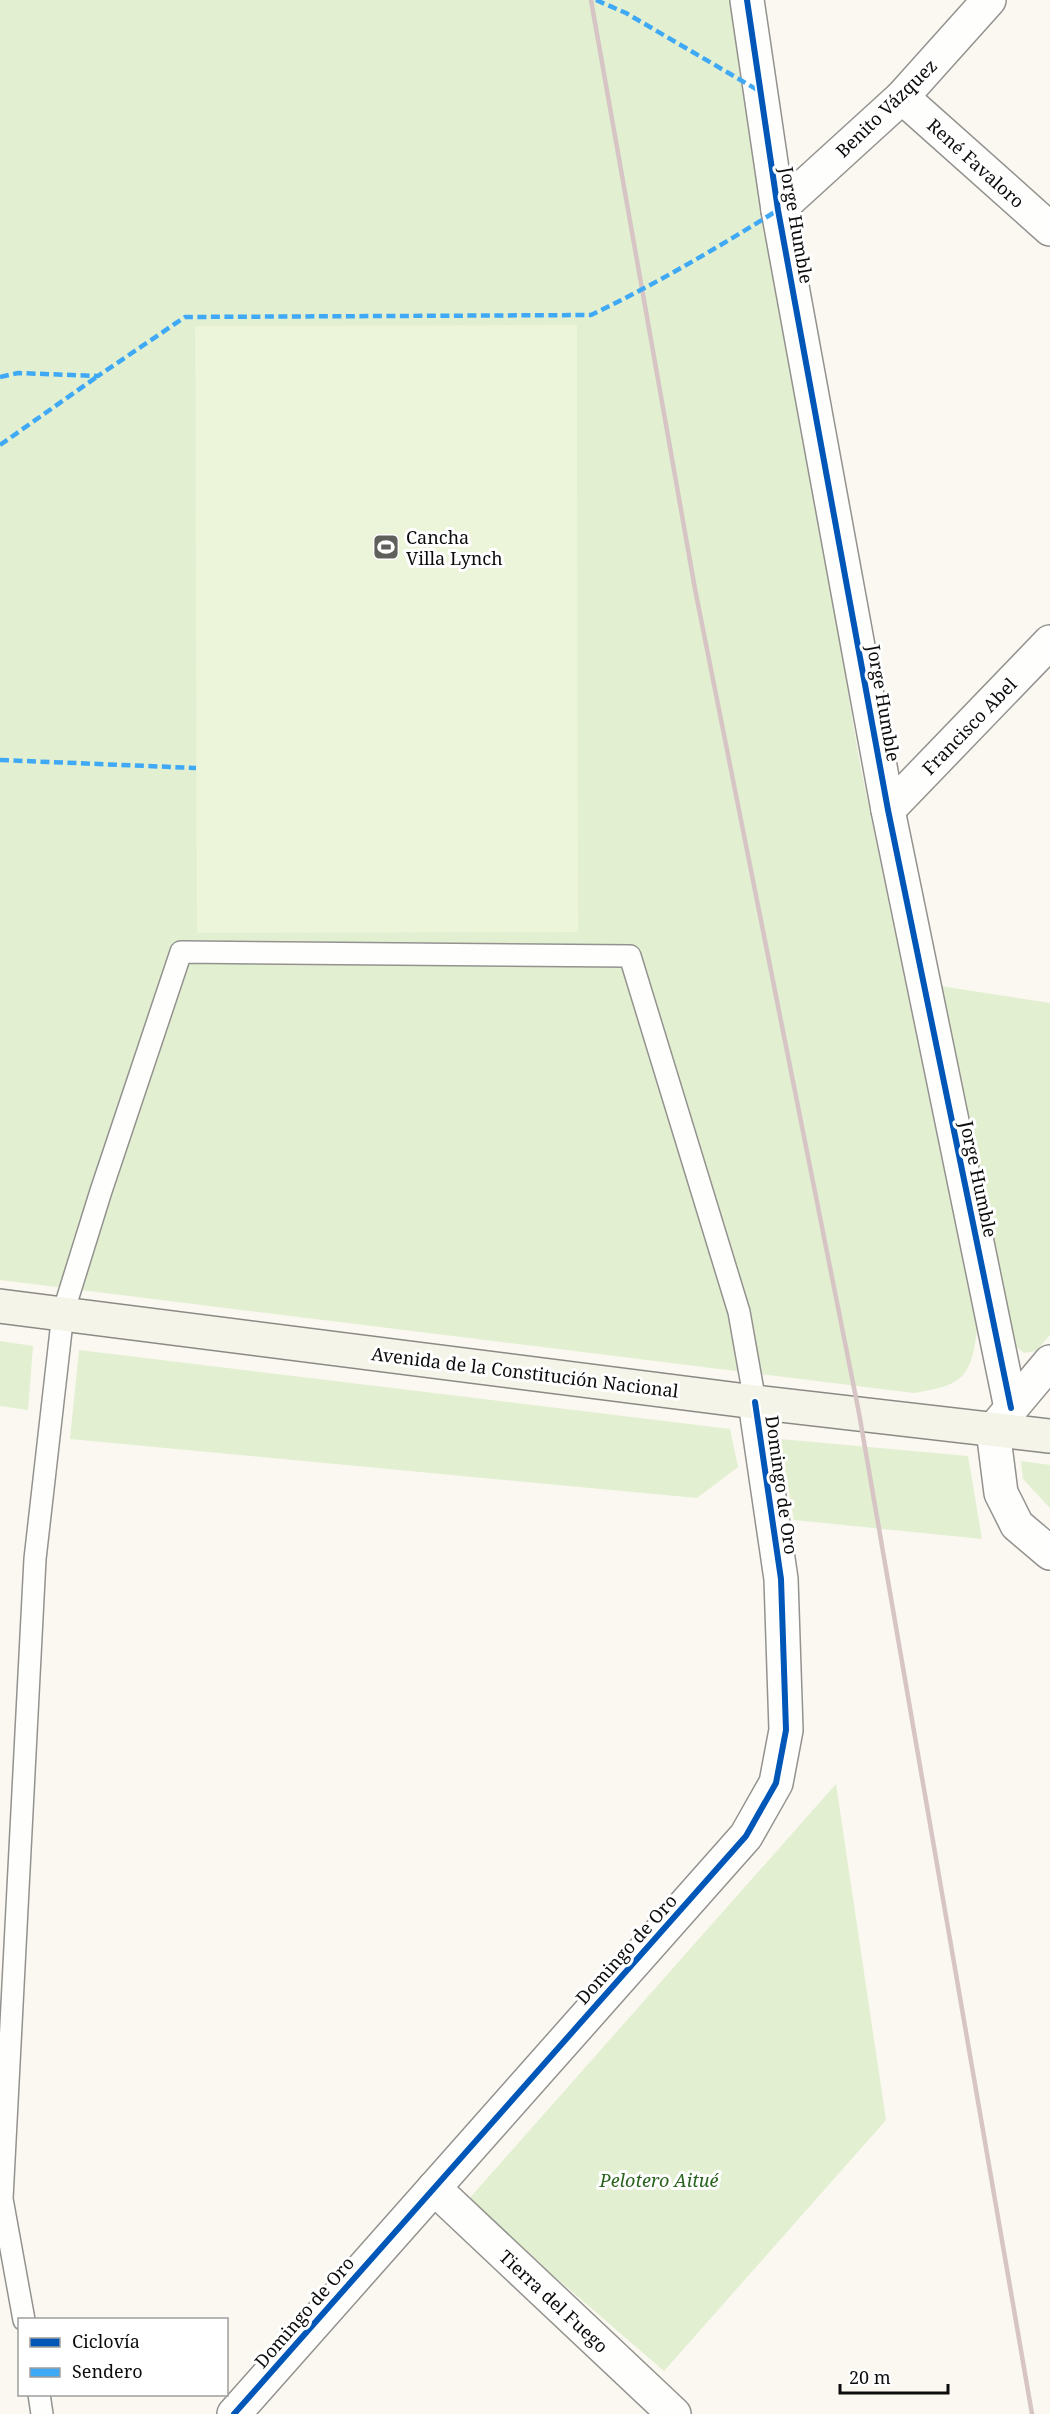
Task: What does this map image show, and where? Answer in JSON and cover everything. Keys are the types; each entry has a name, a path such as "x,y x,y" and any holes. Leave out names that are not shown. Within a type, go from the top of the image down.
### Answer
{"main road":[{"name":"Avenida de la Constitución Nacional","path":"0,1306 755,1402 1027,1394 1050,1436"}],"street":[{"name":"Jorge Humble","path":"747,0 778,210 888,810 1027,1394 1001,1493 1017,1525 1050,1553"},
{"name":"Benito Vázquez","path":"778,210 903,97 989,0"},
{"name":"René Favaloro","path":"903,97 1050,229"},
{"name":"Francisco Abel","path":"888,810 1050,642"},
{"name":"Domingo de Oro","path":"234,2414 746,1836 776,1782 786,1730 781,1579 755,1402"},
{"name":"Tierra del Fuego","path":"434,2188 674,2414"}],"lane":[{"path":"24,2318 2,2199 35,1559 63,1313 181,952 630,956 739,1312 755,1402"},
{"path":"39,2396 42,2414"}],"green space":[{"path":"0,0 734,0 859,759 977,1330 971,1359 961,1377 943,1387 914,1393 0,1280"},
{"name":"Cancha Villa Lynch","path":"577,325 578,932 197,933 195,326"},
{"path":"940,986 1050,1003 1050,1335 1036,1351 1024,1353 1014,1345"},
{"path":"0,1341 33,1346 28,1410 0,1406"},
{"path":"79,1350 730,1429 738,1467 697,1498 70,1439"},
{"path":"780,1439 968,1456 982,1539 794,1520"},
{"path":"1021,1461 1050,1465 1050,1508 1023,1479"},
{"name":"Pelotero Aitué","path":"836,1784 886,2120 664,2371 467,2201"}],"railway":[{"path":"591,0 695,589 859,1413 1032,2414"}],"marked path":[{"path":"596,0 626,13 761,92"},
{"path":"0,377 18,373 98,376 185,317 591,315 686,265 778,210"},
{"path":"0,445 98,376"},
{"path":"0,760 196,768"}],"cycle path":[{"path":"747,0 778,210 888,810 1011,1408"},
{"path":"234,2414 746,1836 776,1783 786,1730 781,1579 755,1402"}],"place":[{"name":"Cancha Villa Lynch","path":"386,547"}]}
